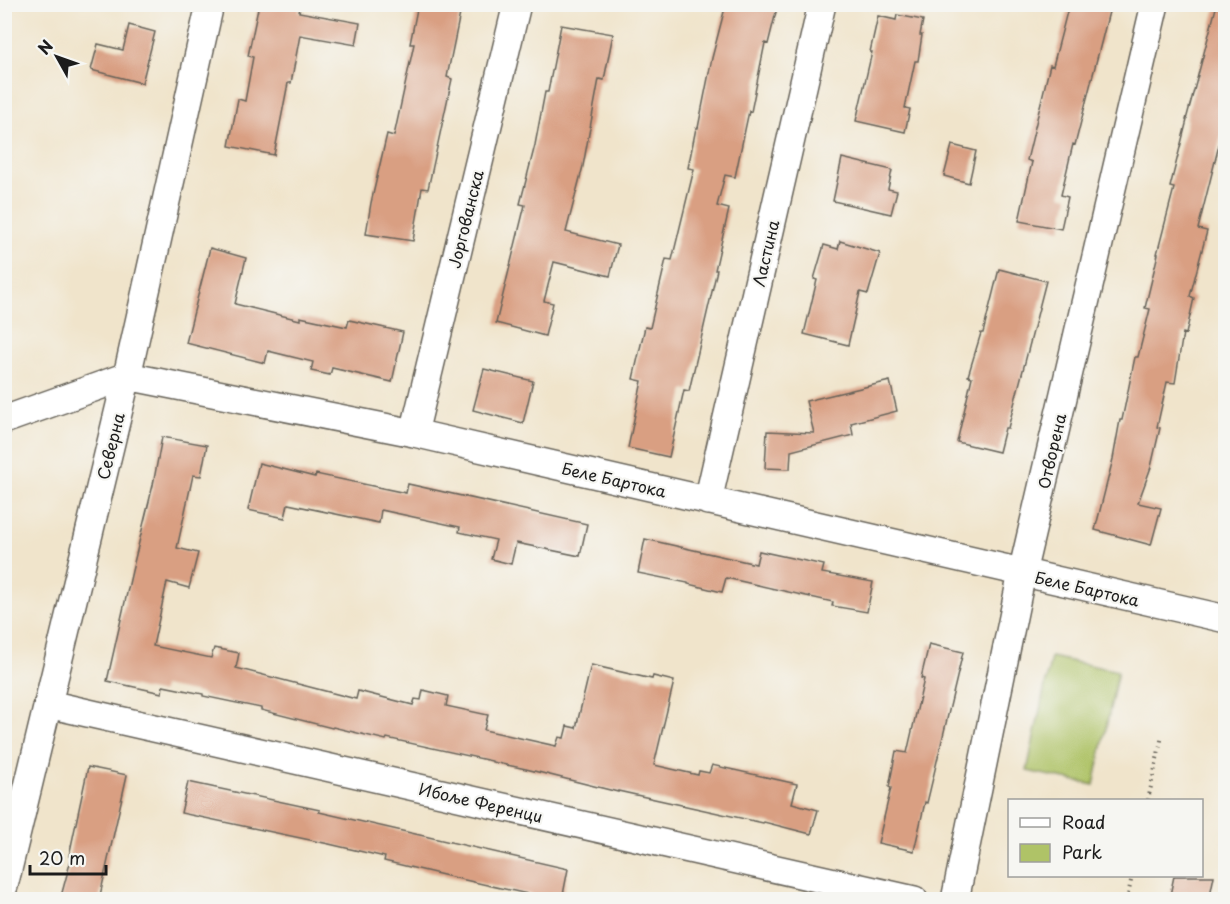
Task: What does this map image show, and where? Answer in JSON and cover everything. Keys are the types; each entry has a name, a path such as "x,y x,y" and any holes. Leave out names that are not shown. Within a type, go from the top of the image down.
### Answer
{"street":[{"name":"Северна","path":"4,886 127,376 210,4"},
{"name":"Јоргованска","path":"414,432 517,4"},
{"name":"Ластина","path":"708,501 822,4"},
{"name":"Отворена","path":"955,900 1022,573 1155,4"},
{"path":"4,420 127,376"},
{"name":"Беле Бартока","path":"127,376 414,432 1226,619"},
{"name":"Ибоље Ференци","path":"48,704 914,900"}],"path":[{"path":"1148,799 1162,736"},
{"path":"1127,900 1132,877"}],"green space":[{"path":"1051,657 1118,671 1094,785 1027,771"}],"building":[{"path":"259,4 301,4 299,12 360,23 356,45 300,35 274,155 229,146 238,99 245,101 253,57 248,56"},
{"path":"418,4 462,4 447,77 452,79 428,189 422,188 413,241 366,234 387,134 394,136 414,44 410,44"},
{"path":"726,4 778,4 768,44 765,43 735,177 725,175 717,206 729,209 689,391 684,390 669,457 628,448 642,381 633,379 645,327 650,328 666,259 672,260 694,169 688,168 696,128 698,128"},
{"path":"1069,4 1111,4 1061,195 1068,197 1061,229 1019,221 1032,162 1027,160 1050,65 1053,66"},
{"path":"1217,4 1226,4 1226,117 1198,229 1207,231 1190,296 1194,298 1186,334 1183,333 1175,383 1167,382 1151,467 1138,503 1161,508 1151,545 1095,530 1135,357 1138,357 1150,309 1145,308 1174,188 1170,187"},
{"path":"897,15 923,20 918,61 915,61 905,108 910,109 905,132 856,121 878,16 896,20"},
{"path":"129,25 155,32 142,83 91,70 98,44 123,50"},
{"path":"561,25 613,34 604,80 599,79 583,166 566,232 618,245 610,276 554,262 544,301 553,303 545,336 496,323 525,205 520,204 545,92 548,92"},
{"path":"952,145 976,151 969,183 944,176"},
{"path":"842,158 892,170 888,189 897,191 891,214 833,201"},
{"path":"840,241 880,253 868,294 860,292 848,345 804,334 817,280 814,279 824,245 838,249"},
{"path":"210,248 246,258 235,304 300,320 300,317 347,327 349,320 403,332 392,382 332,368 330,375 311,371 313,362 268,351 265,363 186,343"},
{"path":"999,269 1046,281 1008,428 1005,428 999,452 957,442 972,377 968,376 981,333 983,333"},
{"path":"484,369 533,381 523,423 473,410"},
{"path":"890,381 897,411 851,423 853,435 791,451 790,469 765,468 767,431 814,433 806,401"},
{"path":"162,437 207,445 201,476 193,475 177,548 198,553 189,588 167,582 153,646 211,658 214,648 239,653 236,668 356,699 358,691 413,705 415,699 421,700 423,690 448,696 446,706 488,715 484,730 556,746 559,737 564,738 567,726 576,728 591,665 652,679 653,676 674,681 654,765 698,775 699,771 709,773 712,765 797,784 792,803 818,810 811,834 618,792 492,761 332,728 261,710 261,708 203,696 203,694 163,686 162,693 107,681"},
{"path":"259,463 315,477 316,474 406,493 408,484 587,524 580,556 516,543 511,564 491,559 496,540 459,532 460,527 381,510 379,523 288,504 285,518 248,510"},
{"path":"645,539 756,564 759,551 824,565 822,573 873,582 867,612 832,606 833,602 726,578 722,592 638,573"},
{"path":"929,644 963,652 914,851 878,843 891,788 889,787 896,751 907,753 924,679 921,678"},
{"path":"88,767 127,775 99,900 60,900 72,856 69,856"},
{"path":"188,782 320,810 319,812 568,869 562,900 384,861 385,857 329,844 181,813"},
{"path":"1214,876 1209,900 1169,900 1174,877"}]}
